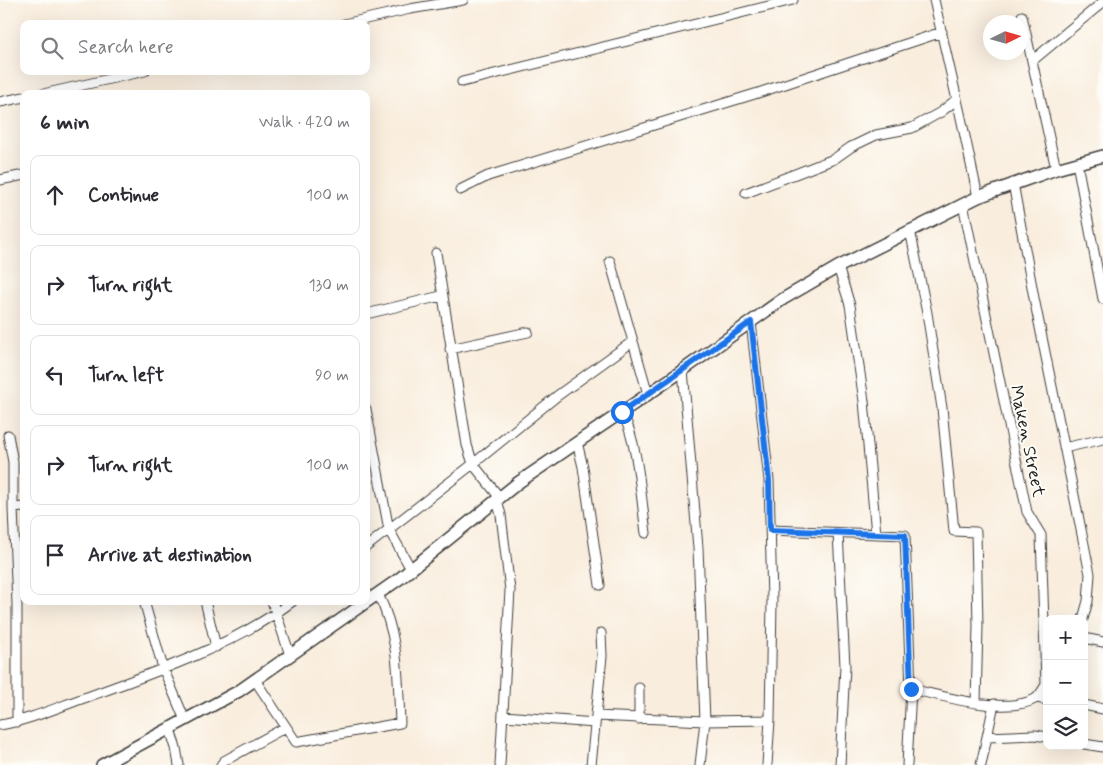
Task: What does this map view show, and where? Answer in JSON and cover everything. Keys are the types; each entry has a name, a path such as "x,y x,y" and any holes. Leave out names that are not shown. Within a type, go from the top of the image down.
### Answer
{"street":[{"path":"360,20 410,8 463,0"},
{"path":"462,82 793,0"},
{"path":"934,0 978,197"},
{"path":"1032,60 1103,2"},
{"path":"460,190 488,176 612,136 758,93 942,32"},
{"path":"1028,42 1056,169"},
{"path":"61,90 127,75"},
{"path":"0,102 20,98"},
{"path":"746,193 834,159 851,147 876,135 912,128 941,112 957,98"},
{"path":"370,600 519,482 783,299 838,267 978,197 1056,169 1103,156"},
{"path":"1077,163 1103,299"},
{"path":"0,180 20,176"},
{"path":"1014,183 1034,298 1090,574 1088,601 1084,615"},
{"name":"Maken Street","path":"963,204 1027,512 1041,535 1046,660"},
{"path":"910,230 927,313 942,408 954,531 976,532 978,626 976,703"},
{"path":"436,253 441,296 466,445 473,464 498,499 501,515 510,590 500,765"},
{"path":"610,261 648,394"},
{"path":"838,267 850,305 864,401 876,534"},
{"path":"370,313 441,296"},
{"path":"751,322 769,480 772,601 770,720 767,765"},
{"path":"450,350 528,332"},
{"path":"370,544 557,396 632,342"},
{"path":"683,370 698,548 706,721 700,765"},
{"path":"622,412 628,423 633,447 646,533"},
{"path":"370,429 390,530 411,569"},
{"path":"8,435 12,462 17,604 17,722"},
{"path":"1064,448 1103,439"},
{"path":"577,442 583,467 600,584"},
{"path":"13,508 20,507"},
{"path":"770,530 905,535 911,689 906,765"},
{"path":"838,532 845,666 840,765"},
{"path":"255,680 296,742 400,723 394,635 386,610 378,594"},
{"path":"145,605 163,668 185,720"},
{"path":"206,605 216,647"},
{"path":"273,605 290,655"},
{"path":"0,725 17,722 216,647 276,614 288,605"},
{"path":"102,765 239,691 362,605"},
{"path":"591,765 602,656 601,634"},
{"path":"1088,639 1103,642"},
{"path":"639,688 639,720"},
{"path":"911,689 976,703 1016,704 1036,698 1043,699"},
{"path":"1036,698 1043,689"},
{"path":"980,765 994,704"},
{"path":"1088,706 1103,709"},
{"path":"504,716 595,720 770,720"},
{"path":"221,765 224,761 286,727"},
{"path":"170,729 179,765"},
{"path":"986,737 1043,736"},
{"path":"1088,745 1103,747"}],"route":[{"path":"622,412 751,322 769,480 770,530 905,535 911,689"}]}
